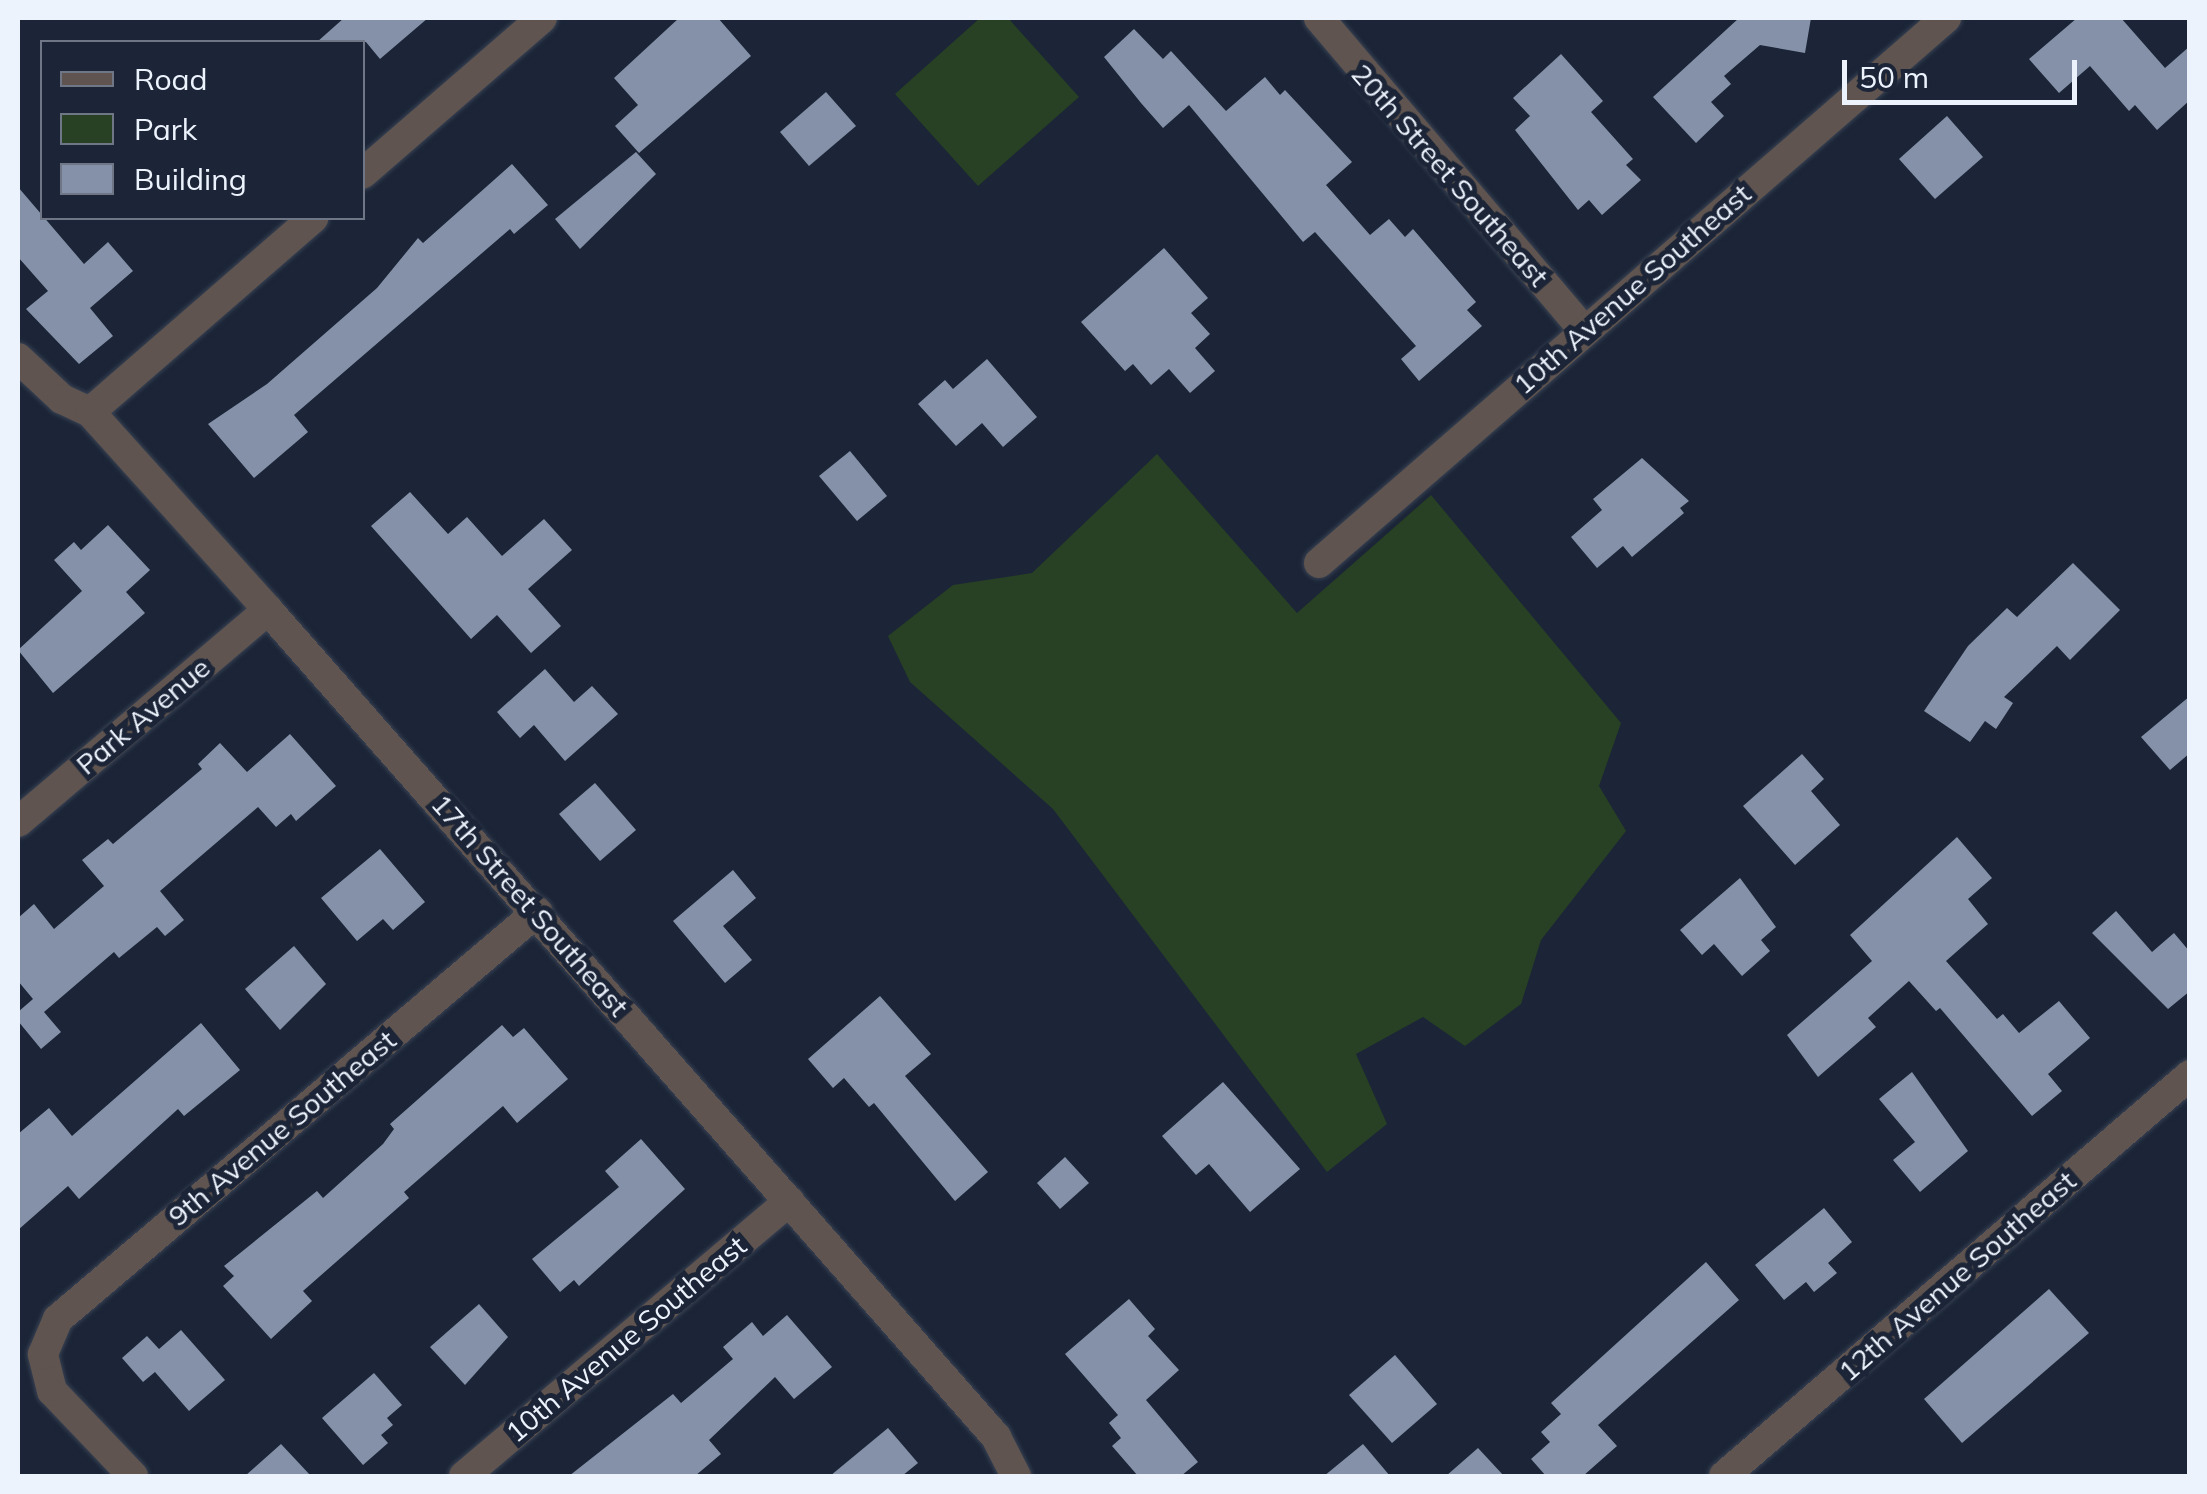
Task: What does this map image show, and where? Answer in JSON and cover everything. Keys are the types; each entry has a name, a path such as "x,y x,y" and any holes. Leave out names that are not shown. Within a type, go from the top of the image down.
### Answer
{"street":[{"path":"365,171 542,18"},
{"name":"20th Street Southeast","path":"1319,18 1584,330"},
{"name":"10th Avenue Southeast","path":"1320,564 1946,18"},
{"path":"90,412 311,220"},
{"name":"17th Street Southeast","path":"18,358 53,392 90,412 268,610 996,1437 1016,1476"},
{"name":"Park Avenue","path":"18,822 268,610"},
{"name":"9th Avenue Southeast","path":"132,1476 52,1391 43,1354 58,1319 537,912"},
{"name":"12th Avenue Southeast","path":"1724,1476 2190,1075"},
{"name":"10th Avenue Southeast","path":"464,1476 789,1201"}],"green space":[{"path":"980,18 1008,18 1079,97 978,186 895,94"},
{"path":"1157,454 1297,613 1431,495 1621,723 1599,786 1626,831 1541,940 1521,1004 1465,1046 1423,1017 1356,1054 1387,1124 1327,1172 1053,809 910,682 888,636 953,585 1032,573"}],"building":[{"path":"344,18 428,18 380,59 365,40 319,40"},
{"path":"679,18 718,18 751,56 639,153 615,126 638,105 614,78"},
{"path":"1739,18 1811,18 1805,53 1760,45 1724,76 1731,84 1711,102 1724,116 1696,143 1653,97"},
{"path":"2077,18 2121,18 2165,68 2190,46 2190,100 2157,130 2135,105 2129,111 2090,66 2059,93 2029,59"},
{"path":"1134,29 1163,59 1171,51 1226,111 1265,77 1280,95 1285,90 1352,162 1326,185 1370,235 1389,219 1405,237 1413,229 1476,302 1467,310 1482,326 1419,381 1401,359 1416,346 1315,232 1303,242 1189,105 1163,128 1141,103 1104,57"},
{"path":"1561,54 1603,101 1591,112 1633,159 1626,165 1641,180 1602,215 1589,200 1578,210 1515,130 1530,116 1513,98"},
{"path":"826,92 856,126 809,166 780,132"},
{"path":"1947,116 1983,157 1935,199 1899,159"},
{"path":"636,152 656,174 580,249 555,219"},
{"path":"512,164 548,205 514,234 510,229 294,415 308,432 254,478 208,424 267,384 377,288 418,238 423,243"},
{"path":"18,187 40,213 40,220 46,220 84,264 108,242 133,271 90,308 113,336 79,364 26,309 48,291 18,257"},
{"path":"1164,248 1208,298 1191,313 1210,334 1195,348 1215,371 1190,393 1169,369 1151,385 1133,364 1125,371 1081,322"},
{"path":"987,359 1037,417 1003,447 982,423 956,446 918,404 945,380 953,389"},
{"path":"850,451 887,496 857,521 819,476"},
{"path":"1642,458 1689,501 1680,508 1684,513 1632,557 1623,546 1597,568 1571,537 1602,510 1593,499"},
{"path":"410,492 448,534 467,517 502,556 544,519 572,550 528,589 561,626 531,653 497,615 471,639 371,526"},
{"path":"108,525 150,570 126,592 145,613 53,693 18,650 82,591 54,560 74,542 81,550"},
{"path":"2073,563 2120,610 2070,660 2057,646 2004,697 2013,703 1996,729 1985,721 1970,742 1924,711 1968,646 2007,608 2017,617"},
{"path":"545,669 574,702 592,686 618,714 565,761 534,725 520,738 497,712"},
{"path":"2190,696 2190,753 2170,770 2141,737"},
{"path":"290,734 336,786 296,821 291,814 276,827 258,807 160,891 184,920 165,936 157,927 119,958 114,952 44,1012 61,1032 41,1049 18,1021 18,1012 33,999 18,981 18,918 34,904 54,929 104,886 82,860 108,839 113,844 202,769 198,764 220,743 247,772"},
{"path":"1802,754 1824,779 1811,791 1840,825 1795,865 1743,806"},
{"path":"595,783 636,830 600,861 559,814"},
{"path":"1957,837 1992,878 1968,899 1988,924 1946,961 1997,1019 2003,1014 2019,1033 2059,1001 2090,1038 2048,1074 2062,1091 2032,1116 1940,1008 1936,1011 1909,981 1868,1018 1876,1027 1818,1077 1787,1035 1872,961 1850,935"},
{"path":"380,849 425,902 393,930 383,919 357,941 321,898"},
{"path":"733,870 756,898 723,926 752,960 725,983 673,921"},
{"path":"1740,878 1776,927 1761,940 1770,951 1742,976 1714,944 1702,955 1680,930"},
{"path":"2116,911 2152,952 2174,933 2190,952 2190,991 2168,1009 2092,933"},
{"path":"294,946 326,984 280,1030 245,989"},
{"path":"880,996 931,1054 905,1076 988,1172 955,1201 874,1103 869,1107 844,1078 833,1088 808,1059"},
{"path":"201,1023 240,1070 184,1116 178,1109 79,1199 68,1186 18,1230 18,1134 49,1108 72,1136"},
{"path":"502,1025 513,1037 524,1028 568,1079 517,1123 503,1106 404,1192 409,1198 303,1291 312,1301 271,1339 223,1286 234,1276 224,1266 317,1191 323,1198 383,1144 394,1129 390,1124"},
{"path":"1912,1072 1968,1151 1920,1192 1893,1160 1915,1142 1879,1099"},
{"path":"1223,1082 1300,1169 1250,1212 1209,1164 1196,1175 1162,1136"},
{"path":"641,1139 685,1189 579,1286 574,1280 560,1292 532,1259 619,1187 605,1171"},
{"path":"1065,1157 1089,1183 1060,1209 1037,1183"},
{"path":"1824,1208 1852,1242 1828,1263 1837,1273 1814,1292 1806,1282 1784,1300 1755,1265"},
{"path":"1706,1262 1739,1300 1598,1425 1617,1446 1583,1476 1546,1476 1531,1459 1550,1442 1541,1432 1561,1414 1551,1403"},
{"path":"2049,1289 2089,1333 1962,1443 1924,1399"},
{"path":"1129,1299 1155,1329 1148,1336 1179,1370 1146,1400 1198,1462 1181,1476 1138,1476 1112,1446 1121,1438 1109,1423 1118,1415 1065,1354"},
{"path":"479,1304 508,1337 465,1385 430,1347"},
{"path":"787,1315 832,1367 794,1399 775,1377 709,1440 721,1454 695,1476 569,1476 673,1394 681,1403 733,1359 723,1347 752,1322 763,1336"},
{"path":"181,1330 225,1380 189,1411 155,1372 143,1382 122,1358 147,1336 159,1349"},
{"path":"1395,1355 1437,1404 1392,1443 1349,1395"},
{"path":"374,1373 402,1405 387,1418 393,1425 381,1435 388,1443 363,1465 322,1418"},
{"path":"888,1428 918,1463 902,1476 830,1476"},
{"path":"281,1444 311,1476 245,1476"},
{"path":"1363,1444 1390,1476 1324,1476"},
{"path":"1478,1448 1504,1476 1446,1476"}]}
